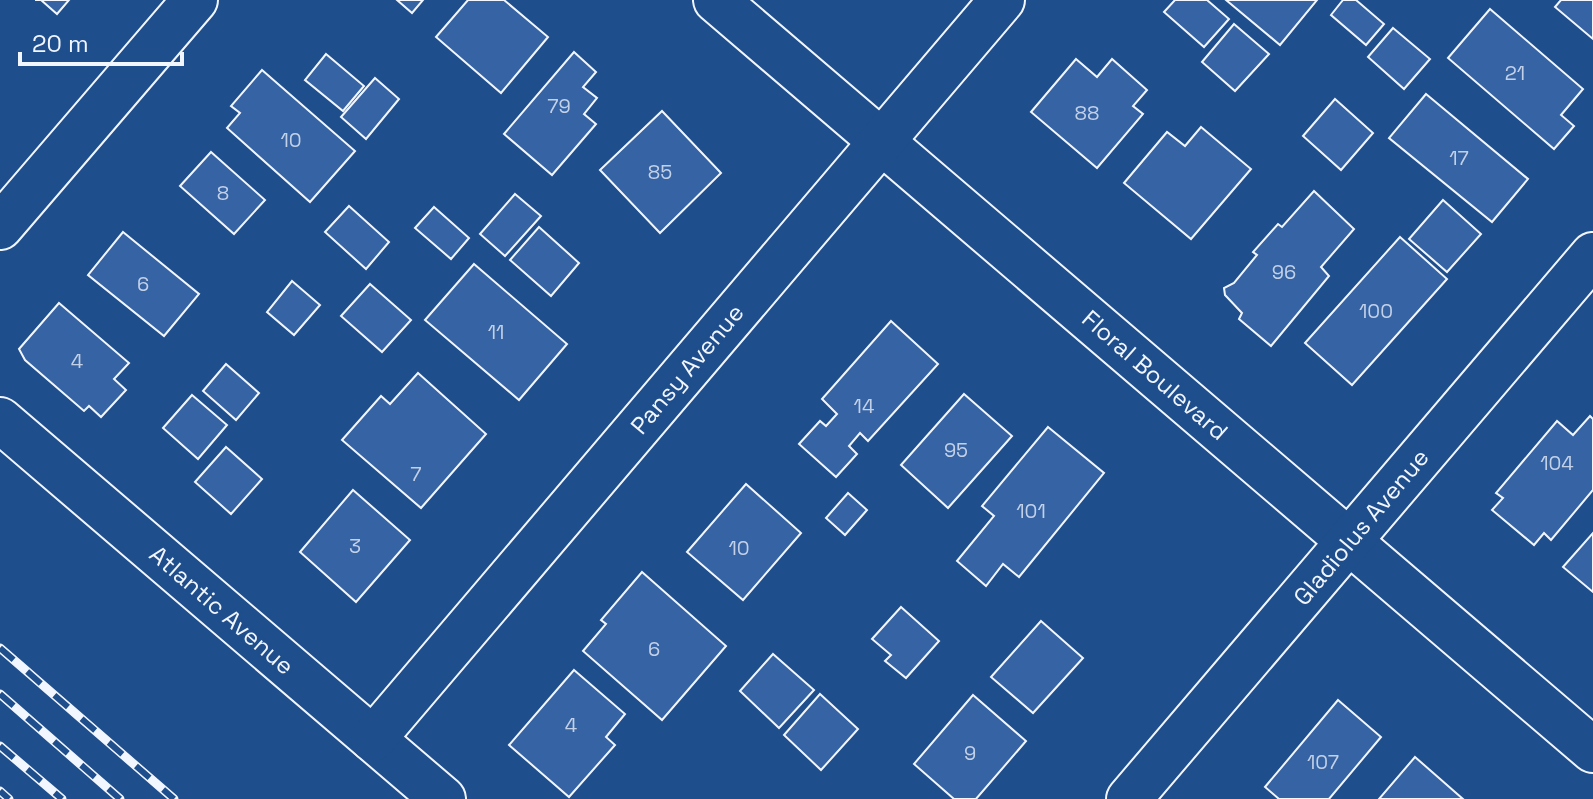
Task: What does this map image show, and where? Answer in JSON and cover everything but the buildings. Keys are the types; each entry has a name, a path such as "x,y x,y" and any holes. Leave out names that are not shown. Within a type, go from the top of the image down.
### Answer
{"street":[{"path":"0,227 195,0"},
{"name":"Floral Boulevard","path":"716,0 1593,750"},
{"name":"Pansy Avenue","path":"373,739 1002,0"},
{"name":"Gladiolus Avenue","path":"1129,799 1593,255"},
{"name":"Atlantic Avenue","path":"0,420 443,799"}],"railway":[{"path":"0,648 174,799"},
{"path":"0,694 120,799"},
{"path":"0,746 62,799"},
{"path":"0,791 9,799"}]}
